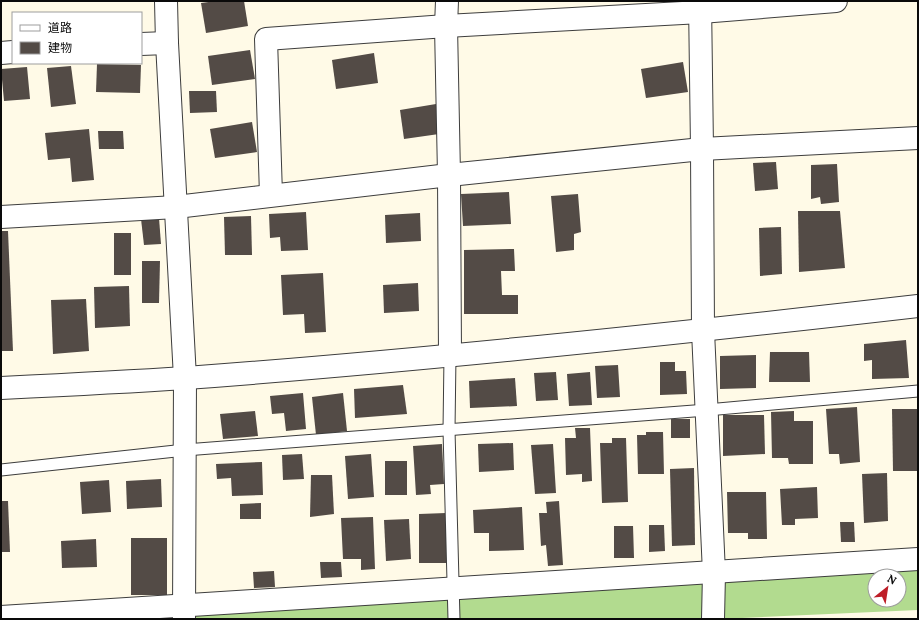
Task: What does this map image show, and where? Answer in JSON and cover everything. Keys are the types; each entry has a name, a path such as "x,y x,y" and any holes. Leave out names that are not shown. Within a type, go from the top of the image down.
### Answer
{"street":[{"path":"166,1 185,378 184,611"},
{"path":"447,1 446,26 450,356"},
{"path":"270,195 266,39 701,6 836,1"},
{"path":"701,6 703,331 714,573 713,619"},
{"path":"142,44 167,43"},
{"path":"1,53 12,52"},
{"path":"1,217 176,207 449,175 702,149 918,138"},
{"path":"1,388 185,378 450,356 703,331 918,306"},
{"path":"1,616 184,611 454,588 714,573 918,559"}],"lane":[{"path":"450,356 449,430 454,619"},
{"path":"1,470 185,450 707,410 918,391"}],"green space":[{"path":"918,558 918,610 720,619 1,619"}],"building":[{"path":"216,1 244,1 248,26 206,33 201,3"},
{"path":"250,50 255,79 212,85 208,56"},
{"path":"374,53 378,83 336,89 332,60"},
{"path":"683,62 688,92 646,98 641,69"},
{"path":"97,64 141,65 140,93 96,92"},
{"path":"71,66 76,104 51,107 47,68"},
{"path":"27,67 30,99 4,101 1,69"},
{"path":"189,91 216,91 217,112 190,113"},
{"path":"442,103 446,133 404,139 400,110"},
{"path":"252,122 257,152 215,158 210,129"},
{"path":"89,129 94,180 72,182 70,158 48,160 45,133"},
{"path":"98,131 123,131 124,149 99,149"},
{"path":"776,162 778,189 755,191 753,163"},
{"path":"837,164 839,202 821,204 820,197 811,199 811,165"},
{"path":"509,192 511,224 463,226 461,194"},
{"path":"578,194 581,232 574,234 574,250 556,252 551,196"},
{"path":"798,211 840,211 845,268 799,272"},
{"path":"306,212 308,250 281,251 280,237 270,238 269,214"},
{"path":"420,213 421,241 386,243 385,215"},
{"path":"251,216 252,255 225,255 224,217"},
{"path":"159,218 161,244 144,245 141,219"},
{"path":"781,227 782,274 760,276 759,228"},
{"path":"1,231 8,231 13,351 1,351"},
{"path":"114,233 131,233 131,275 114,275"},
{"path":"514,249 515,271 501,271 502,295 518,295 518,314 464,314 464,250"},
{"path":"142,261 160,261 159,303 142,303"},
{"path":"323,273 326,332 305,333 304,314 283,315 281,275"},
{"path":"418,283 419,311 384,313 383,285"},
{"path":"129,286 130,326 95,328 94,287"},
{"path":"86,299 89,351 53,354 51,300"},
{"path":"906,340 909,378 872,379 872,360 864,361 864,344"},
{"path":"770,352 809,352 810,382 769,382"},
{"path":"756,355 756,388 720,389 720,356"},
{"path":"660,362 675,362 675,371 686,371 687,394 660,395"},
{"path":"618,365 620,397 597,398 595,366"},
{"path":"556,372 558,400 536,401 534,373"},
{"path":"590,372 592,405 569,406 567,374"},
{"path":"515,378 517,406 470,408 469,381"},
{"path":"403,385 407,414 355,418 354,389"},
{"path":"303,393 306,429 286,431 284,413 272,414 270,396"},
{"path":"343,393 347,431 316,435 312,397"},
{"path":"857,407 860,462 840,464 839,454 829,454 826,409"},
{"path":"892,409 918,409 918,471 893,471"},
{"path":"255,411 258,436 223,439 220,414"},
{"path":"794,411 794,421 813,421 813,464 789,464 788,458 772,458 771,412"},
{"path":"723,415 764,415 765,454 723,456"},
{"path":"671,419 690,419 690,438 671,438"},
{"path":"575,428 590,428 592,481 582,482 582,474 566,475 565,438 576,438"},
{"path":"646,432 663,432 664,474 638,474 637,435 646,435"},
{"path":"612,438 626,438 628,502 602,503 600,443 612,443"},
{"path":"513,443 514,470 479,472 478,444"},
{"path":"442,444 444,484 430,485 431,494 416,495 413,446"},
{"path":"553,444 556,493 535,494 531,445"},
{"path":"302,454 304,479 283,480 282,455"},
{"path":"371,454 374,497 348,499 345,456"},
{"path":"385,461 407,461 407,495 385,495"},
{"path":"262,462 263,495 232,496 231,478 217,479 216,464"},
{"path":"694,468 695,545 672,546 670,469"},
{"path":"887,473 888,521 864,523 862,474"},
{"path":"311,475 332,475 334,514 310,517"},
{"path":"161,479 162,507 127,509 126,481"},
{"path":"109,480 111,512 82,514 80,482"},
{"path":"817,487 818,518 795,519 795,525 782,525 780,489"},
{"path":"727,492 766,492 767,539 748,539 748,533 728,533"},
{"path":"1,501 8,501 10,552 1,552"},
{"path":"559,501 563,565 548,566 546,545 541,546 539,513 547,513 546,502"},
{"path":"261,503 261,519 240,519 240,504"},
{"path":"522,507 524,550 489,551 489,533 474,533 473,510"},
{"path":"446,513 446,563 419,563 419,514"},
{"path":"373,517 375,569 361,570 361,559 343,559 341,518"},
{"path":"409,519 411,559 386,561 384,520"},
{"path":"840,522 854,522 855,542 841,542"},
{"path":"649,525 664,525 665,551 649,552"},
{"path":"614,526 633,526 634,558 614,558"},
{"path":"131,538 167,538 167,595 131,595"},
{"path":"96,539 97,567 62,568 61,541"},
{"path":"320,562 341,562 342,577 321,578"},
{"path":"274,571 275,587 254,588 253,572"}]}
